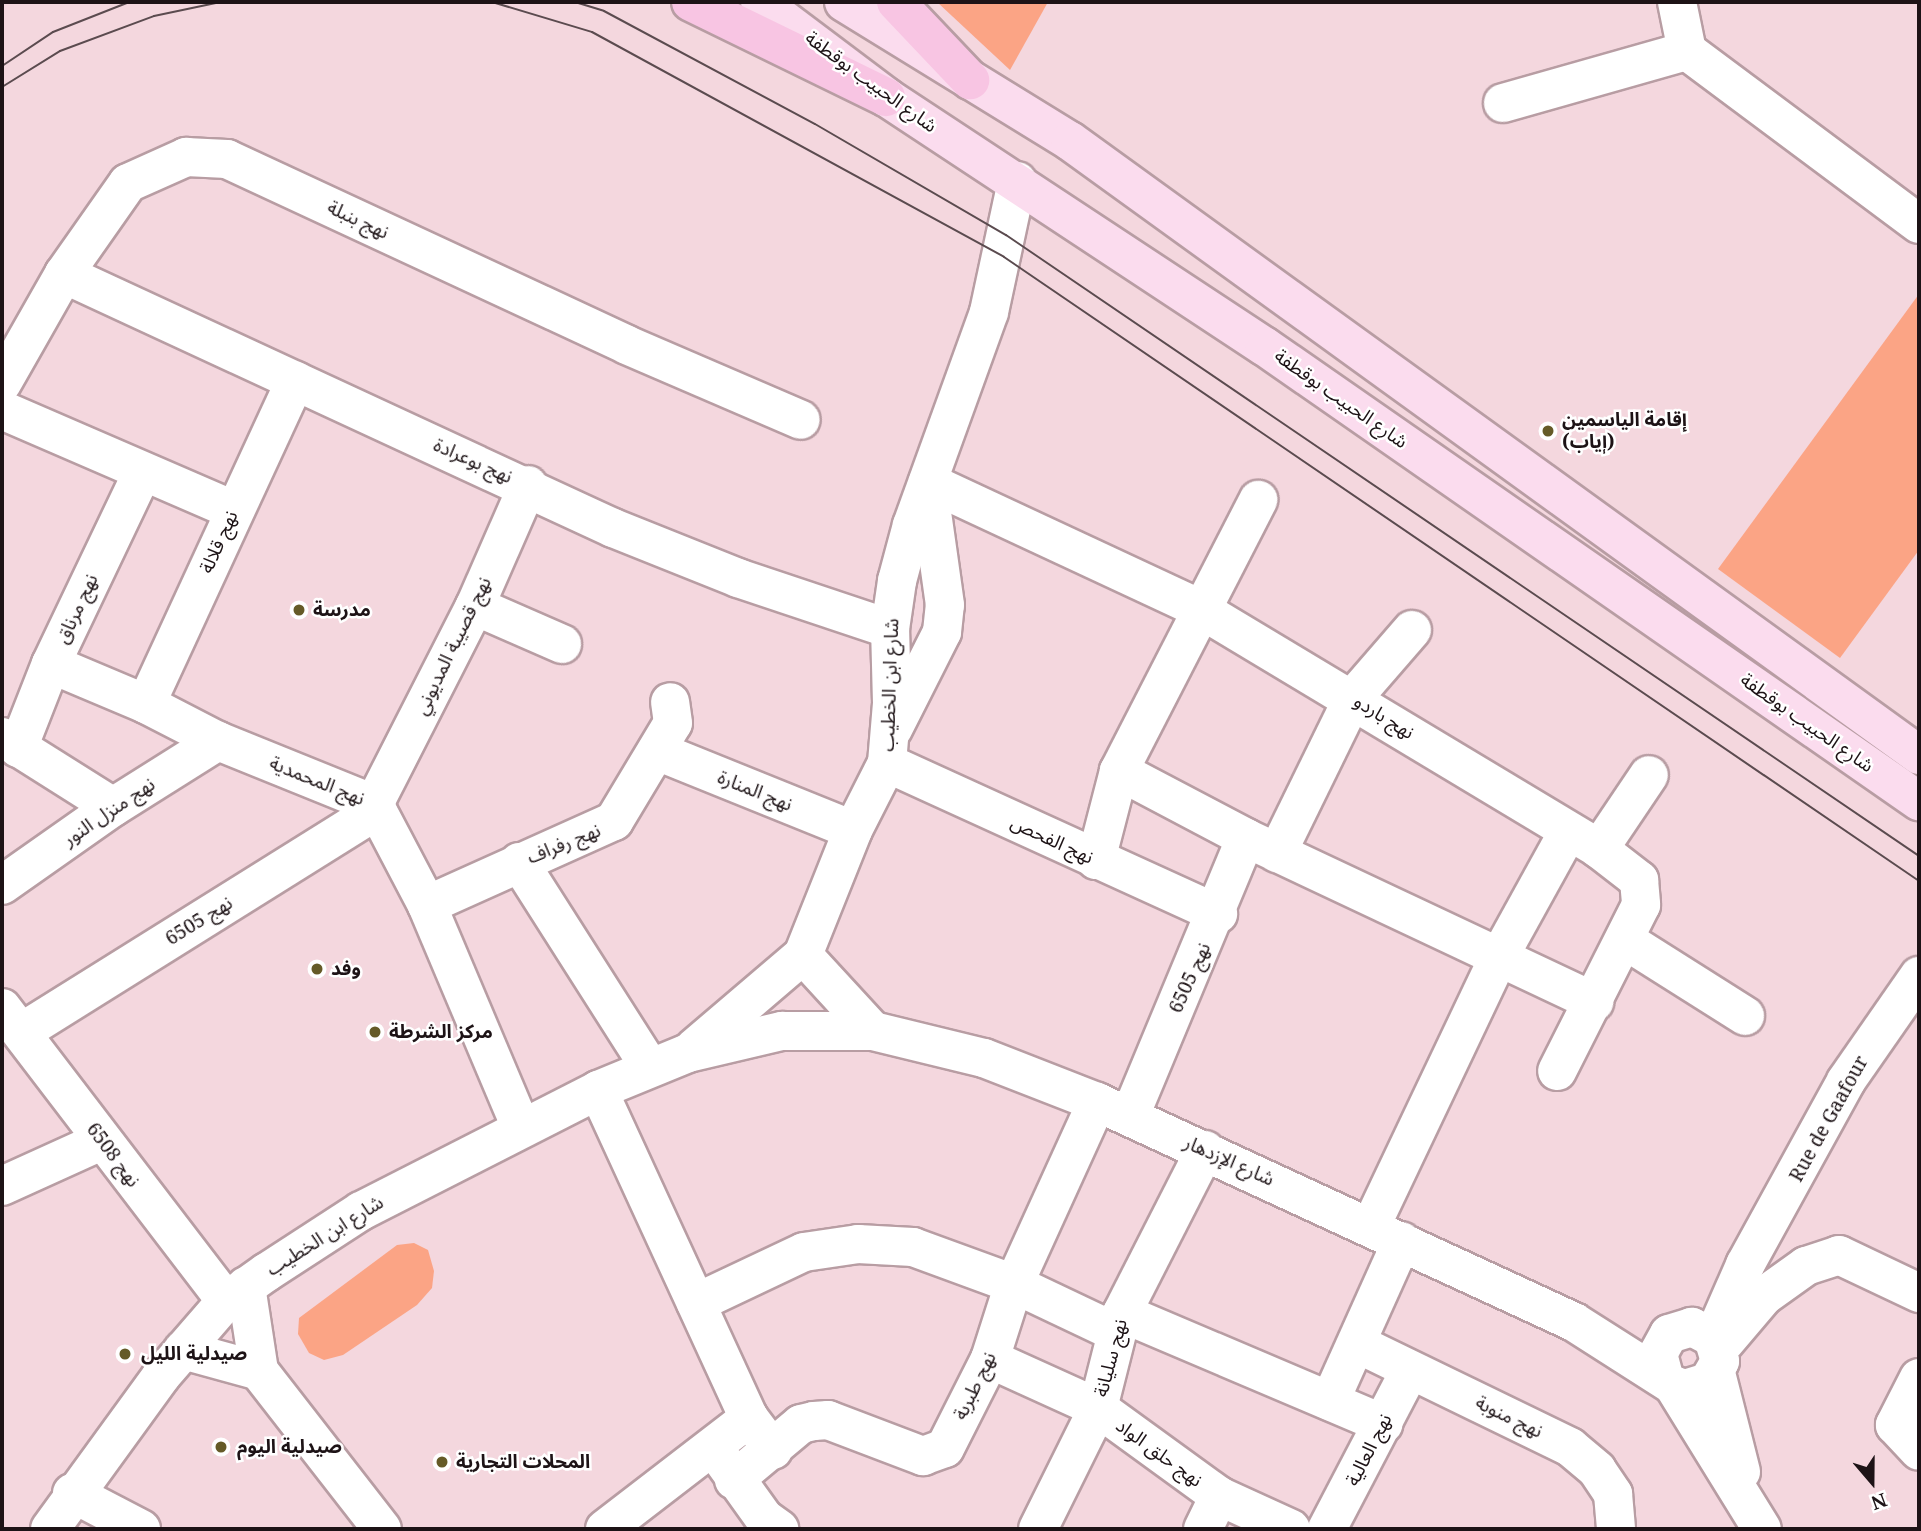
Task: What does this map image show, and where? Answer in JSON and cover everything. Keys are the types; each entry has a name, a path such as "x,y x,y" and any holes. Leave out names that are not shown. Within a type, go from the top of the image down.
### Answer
{"highway":[{"path":"691,2 886,97"},
{"path":"896,2 970,80"}],"main road":[{"name":"شارع الحبيب بوقطفة","path":"760,2 886,97 1264,346 1919,801"},
{"name":"شارع الحبيب بوقطفة","path":"844,2 1070,141 1917,752"}],"street":[{"path":"1677,2 1687,51 1919,224"},
{"path":"1503,103 1687,51"},
{"name":"نهج بنبلة","path":"2,383 64,274 128,183 186,157 227,159 801,420"},
{"name":"شارع ابن الخطيب","path":"688,1053 803,955 888,749 890,629 897,581 928,482 989,312 1017,181"},
{"name":"نهج بوعرادة","path":"64,274 528,485 614,527 738,579 890,629"},
{"name":"نهج قلالة","path":"146,704 233,510 295,381"},
{"path":"2,410 142,473 233,510"},
{"name":"نهج مرناق","path":"10,742 51,664 142,473"},
{"path":"888,749 942,632 945,605 928,482"},
{"name":"نهج باردو","path":"928,482 1200,609 1353,698 1584,840 1639,880 1643,889 1642,905 1557,1070"},
{"name":"نهج قصيبة المديوني","path":"375,807 475,606 528,485"},
{"path":"1096,860 1119,771 1258,500"},
{"path":"475,606 562,644"},
{"name":"نهج 6505","path":"1113,1109 1218,914 1353,698 1412,630"},
{"name":"نهج المحمدية","path":"51,664 146,704 218,741 375,807 427,905 522,1128"},
{"name":"نهج رفراف","path":"427,905 614,821 673,723 670,702"},
{"name":"نهج منزل النور","path":"2,885 113,807 218,741"},
{"path":"10,742 113,807"},
{"name":"نهج الفحص","path":"888,749 1096,860 1218,914"},
{"name":"نهج المنارة","path":"657,751 853,830"},
{"path":"1119,771 1262,845 1594,1002"},
{"path":"1330,1401 1358,1344 1387,1233 1499,957 1584,840 1649,775"},
{"name":"نهج 6505","path":"12,1020 375,807"},
{"path":"519,862 650,1068"},
{"path":"1625,940 1745,1016"},
{"path":"803,955 873,1031"},
{"name":"Rue de Gaafour","path":"1669,1381 1658,1354 1699,1344 1846,1081 1919,976"},
{"name":"نهج 6508","path":"12,1020 101,1140 236,1294"},
{"name":"شارع ابن الخطيب","path":"50,1529 72,1493 183,1350 236,1294 361,1211 598,1090 688,1053 782,1031"},
{"name":"شارع الإزدهار","path":"782,1031 873,1031 984,1058 1113,1109 1205,1150 1574,1322"},
{"path":"598,1090 749,1418 773,1450"},
{"name":"نهج طبربة","path":"734,1480 801,1424 828,1420 923,1456 935,1455 945,1448 990,1359 1014,1284 1113,1109"},
{"path":"2,1186 101,1140"},
{"name":"نهج سليانة","path":"1038,1529 1098,1408 1118,1322 1205,1150"},
{"path":"696,1303 804,1252 858,1244 914,1247 1330,1401 1382,1424"},
{"path":"1574,1322 1699,1344 1806,1266 1839,1255 1919,1293"},
{"path":"236,1294 259,1371 382,1529"},
{"path":"1574,1322 1669,1381 1697,1388 1699,1344"},
{"name":"نهج منوبة","path":"1358,1344 1570,1447 1597,1470 1613,1494 1616,1529"},
{"path":"1699,1344 1756,1518"},
{"path":"183,1350 259,1371"},
{"name":"نهج حلق الواد","path":"990,1359 1098,1408 1219,1496 1291,1529"},
{"name":"نهج العالية","path":"1327,1529 1410,1370"},
{"path":"1919,1378 1895,1425 1919,1451"},
{"path":"1669,1381 1756,1518"},
{"path":"605,1529 749,1418"},
{"path":"714,1447 734,1480 764,1518 779,1529"},
{"path":"72,1493 141,1529"},
{"path":"1203,1529 1219,1496"}],"shaded area":[{"path":"937,2 1048,2 1010,70"},
{"path":"1919,294 1919,550 1840,658 1718,569"},
{"path":"414,1243 428,1250 434,1271 432,1288 417,1305 343,1355 324,1360 309,1353 298,1334 299,1318 397,1245"}],"tram line":[{"path":"2,66 53,32 129,2"},
{"path":"2,87 60,51 154,16 221,2"},
{"path":"492,2 592,32 1004,257 1919,881"},
{"path":"575,2 604,11 815,124 1006,235 1919,856"}],"place":[{"name":"إقامة الياسمين (إياب)","path":"1548,431"},
{"name":"مدرسة","path":"299,610"},
{"name":"وفد","path":"317,969"},
{"name":"مركز الشرطة","path":"375,1032"},
{"name":"صيدلية الليل","path":"125,1354"},
{"name":"صيدلية اليوم","path":"221,1447"},
{"name":"المحلات التجارية","path":"442,1462"}]}
